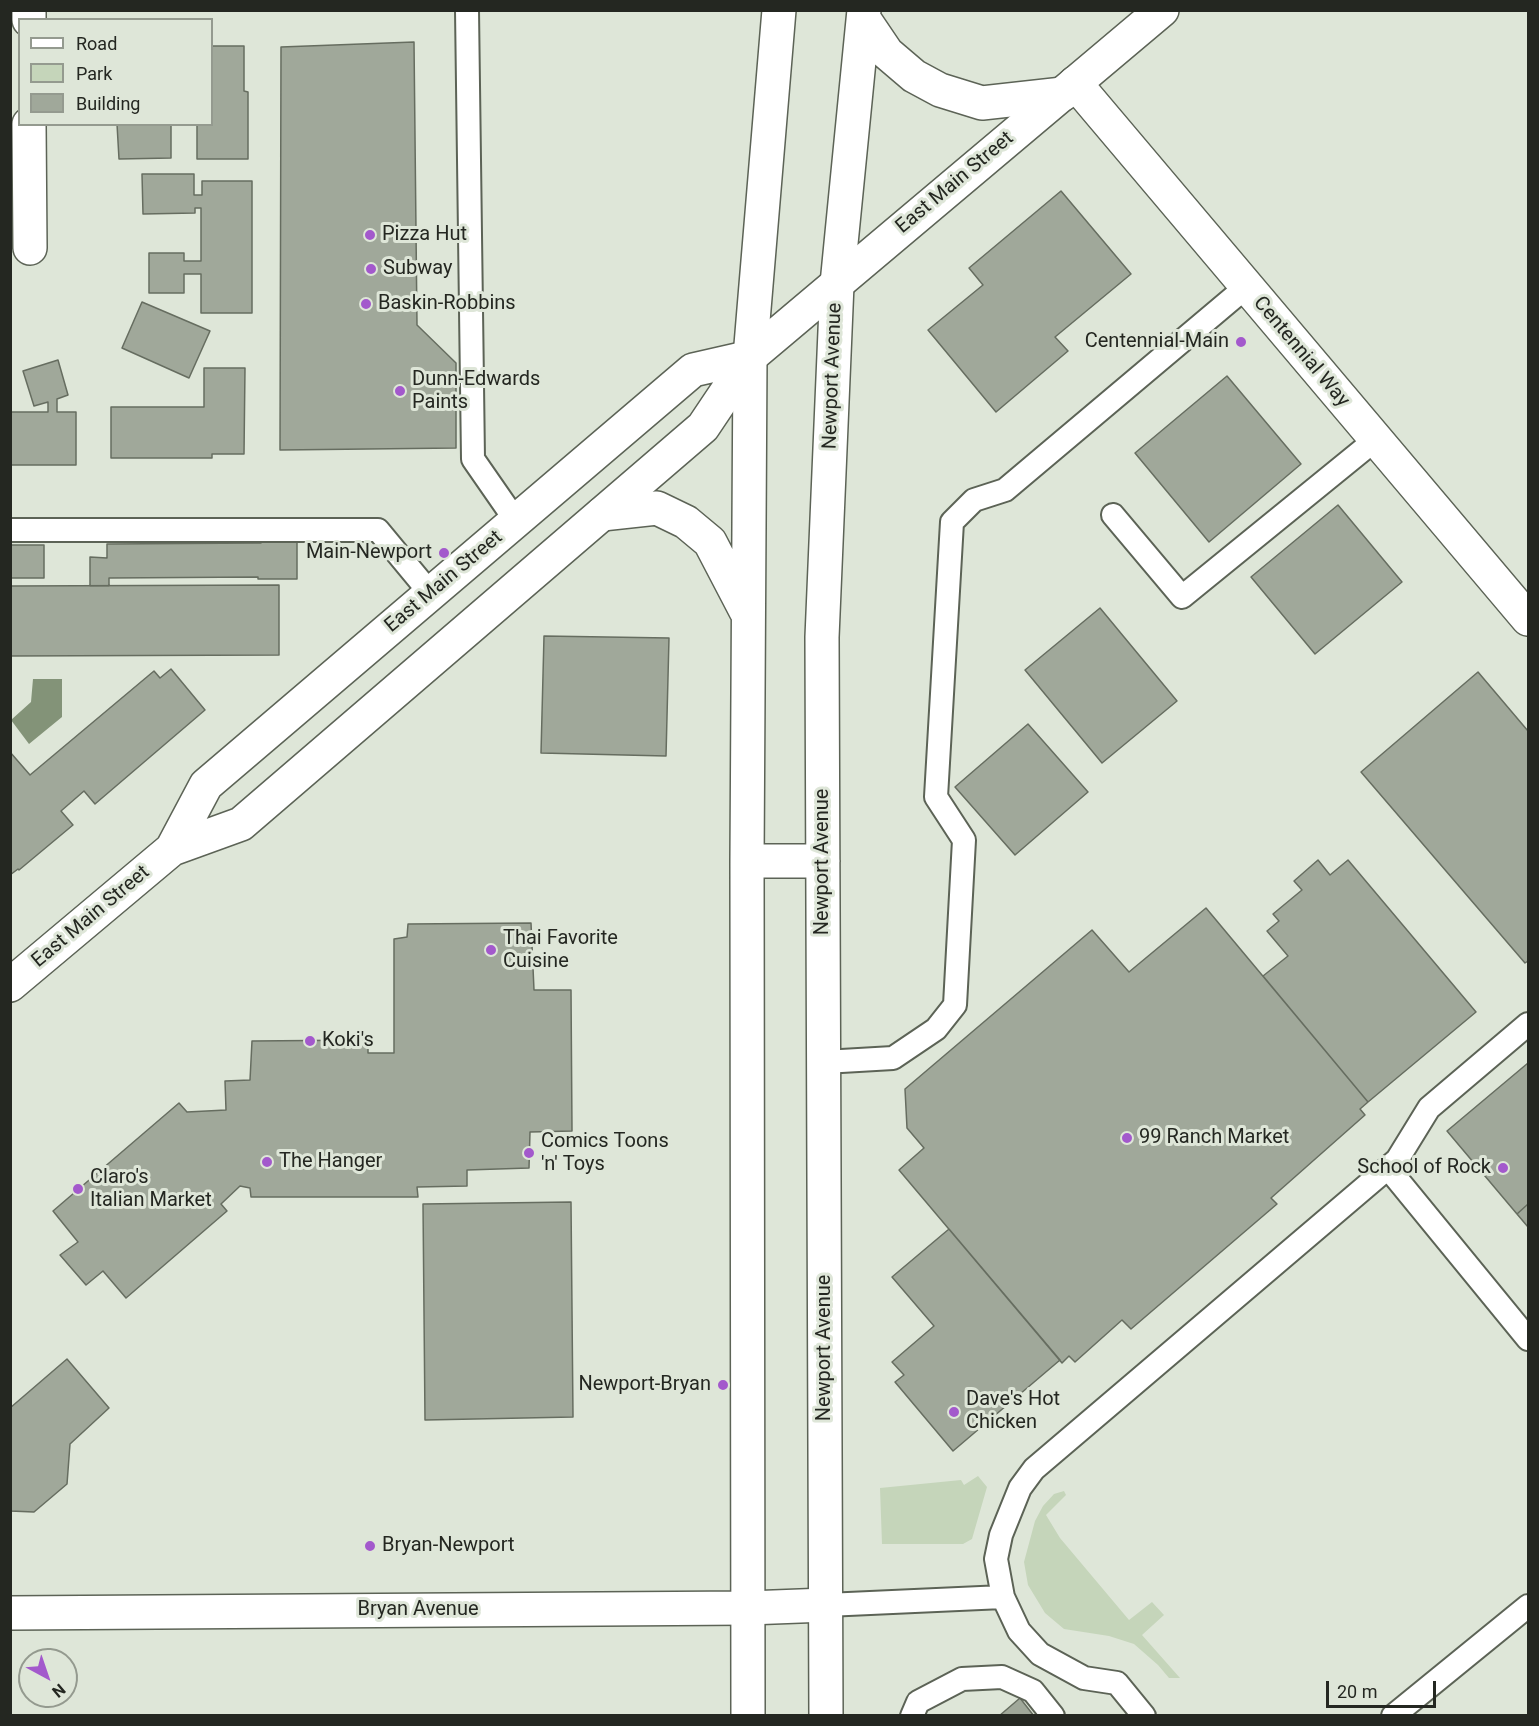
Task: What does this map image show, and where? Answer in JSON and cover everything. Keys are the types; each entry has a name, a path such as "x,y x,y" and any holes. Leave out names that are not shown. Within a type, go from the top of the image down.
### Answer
{"main road":[{"path":"748,1716 747,861 750,357 779,10"},
{"name":"East Main Street","path":"10,985 172,849 241,824 703,427 750,357 1161,10"},
{"path":"864,15 887,53 914,76 940,90 981,103 1069,89"},
{"name":"Newport Avenue","path":"826,1716 822,637 837,284 864,15"},
{"name":"Centennial Way","path":"1069,89 1246,287 1528,620"},
{"path":"29,126 30,248"},
{"name":"East Main Street","path":"172,849 206,785 693,370 750,357"},
{"path":"602,514 657,508 686,522 710,542 749,617"},
{"path":"747,861 823,861"},
{"name":"Bryan Avenue","path":"10,1613 748,1608 826,1605"}],"lane":[{"path":"467,10 472,459 516,521"},
{"path":"824,1062 893,1058 936,1029 955,1005 964,840 936,797 952,522 974,500 1005,490 1246,287"},
{"path":"1113,515 1182,597 1375,440"},
{"path":"10,530 378,530 431,594"},
{"path":"1144,1716 1117,1683 1084,1678 1040,1654 1019,1631 1003,1597 996,1559 1001,1535 1020,1488 1034,1469 1397,1160 1429,1108 1528,1024"},
{"path":"1388,1168 1528,1340"},
{"path":"826,1605 1003,1597"},
{"path":"1394,1716 1528,1606"},
{"path":"912,1716 918,1702 962,1679 1002,1677 1033,1691 1053,1716"}],"green space":[{"path":"978,1476 987,1487 972,1539 963,1544 882,1544 880,1488 961,1480 964,1485"},
{"path":"1064,1491 1066,1495 1046,1515 1060,1538 1129,1620 1152,1602 1164,1615 1142,1635 1180,1678 1169,1678 1134,1644 1109,1636 1064,1629 1045,1613 1028,1585 1024,1562 1035,1521 1043,1506 1054,1494"}],"shaded area":[{"path":"33,679 62,679 62,717 29,744 11,720 31,702"}],"building":[{"path":"414,42 417,325 456,363 456,448 280,450 281,47"},
{"path":"213,46 244,46 244,91 248,92 248,159 197,159 197,126 213,126"},
{"path":"117,126 171,126 171,158 119,159"},
{"path":"142,174 194,174 194,195 202,195 202,181 252,181 252,313 201,313 201,274 184,274 184,293 149,293 149,253 184,253 184,261 201,261 201,208 195,208 195,213 143,214"},
{"path":"1061,191 1131,274 1055,337 1068,351 996,412 928,330 983,285 969,268"},
{"path":"142,302 210,331 189,378 122,348"},
{"path":"58,360 68,395 57,399 57,412 76,412 76,465 10,465 10,412 48,412 48,402 34,406 23,371"},
{"path":"204,368 245,368 244,454 212,454 212,458 111,458 111,407 204,407"},
{"path":"1227,376 1301,464 1209,542 1135,453"},
{"path":"1338,505 1402,582 1315,654 1251,577"},
{"path":"297,542 297,579 109,578 109,586 90,586 90,557 107,558 107,544"},
{"path":"10,545 44,545 44,578 10,578"},
{"path":"279,585 279,655 10,656 10,586"},
{"path":"1100,608 1177,701 1102,763 1025,670"},
{"path":"544,636 669,638 666,756 541,753"},
{"path":"171,669 205,710 95,804 84,791 61,811 73,825 10,875 10,752 30,775 154,671 160,678"},
{"path":"1478,672 1528,731 1528,961 1525,963 1361,772"},
{"path":"1028,724 1088,792 1015,855 955,787"},
{"path":"1318,860 1330,875 1348,860 1476,1012 1368,1102 1263,976 1288,956 1267,931 1279,921 1273,914 1302,890 1294,881"},
{"name":"99 Ranch Market","path":"1206,908 1368,1102 1360,1109 1365,1115 1271,1198 1277,1204 1131,1329 1122,1320 1075,1362 1069,1356 1062,1363 899,1170 924,1148 907,1128 905,1089 1092,930 1129,972"},
{"path":"531,923 534,990 571,990 572,1131 530,1132 529,1168 467,1170 467,1186 417,1187 418,1197 251,1197 250,1188 240,1186 221,1204 227,1211 126,1298 103,1271 86,1285 60,1255 78,1242 53,1211 179,1103 187,1112 226,1110 225,1081 250,1080 252,1041 368,1040 368,1053 394,1053 394,939 407,937 408,924"},
{"name":"School of Rock","path":"1528,1063 1528,1204 1517,1214 1447,1131"},
{"path":"571,1202 573,1417 425,1420 423,1204"},
{"path":"1528,1204 1528,1227 1517,1214"},
{"path":"949,1229 1060,1360 953,1451 895,1382 904,1375 892,1362 934,1326 892,1277"},
{"path":"67,1359 109,1408 70,1444 67,1484 34,1512 10,1511 10,1408"},
{"path":"1020,1698 1034,1716 999,1716"}],"place":[{"name":"Pizza Hut","path":"370,235"},
{"name":"Subway","path":"371,269"},
{"name":"Baskin-Robbins","path":"366,304"},
{"name":"Centennial-Main","path":"1241,342"},
{"name":"Dunn-Edwards Paints","path":"400,391"},
{"name":"Main-Newport","path":"444,553"},
{"name":"Thai Favorite Cuisine","path":"491,950"},
{"name":"Koki's","path":"310,1041"},
{"name":"99 Ranch Market","path":"1127,1138"},
{"name":"Comics Toons 'n' Toys","path":"529,1153"},
{"name":"The Hanger","path":"267,1162"},
{"name":"School of Rock","path":"1503,1168"},
{"name":"Claro's Italian Market","path":"78,1189"},
{"name":"Newport-Bryan","path":"723,1385"},
{"name":"Dave's Hot Chicken","path":"954,1412"},
{"name":"Bryan-Newport","path":"370,1546"}]}
